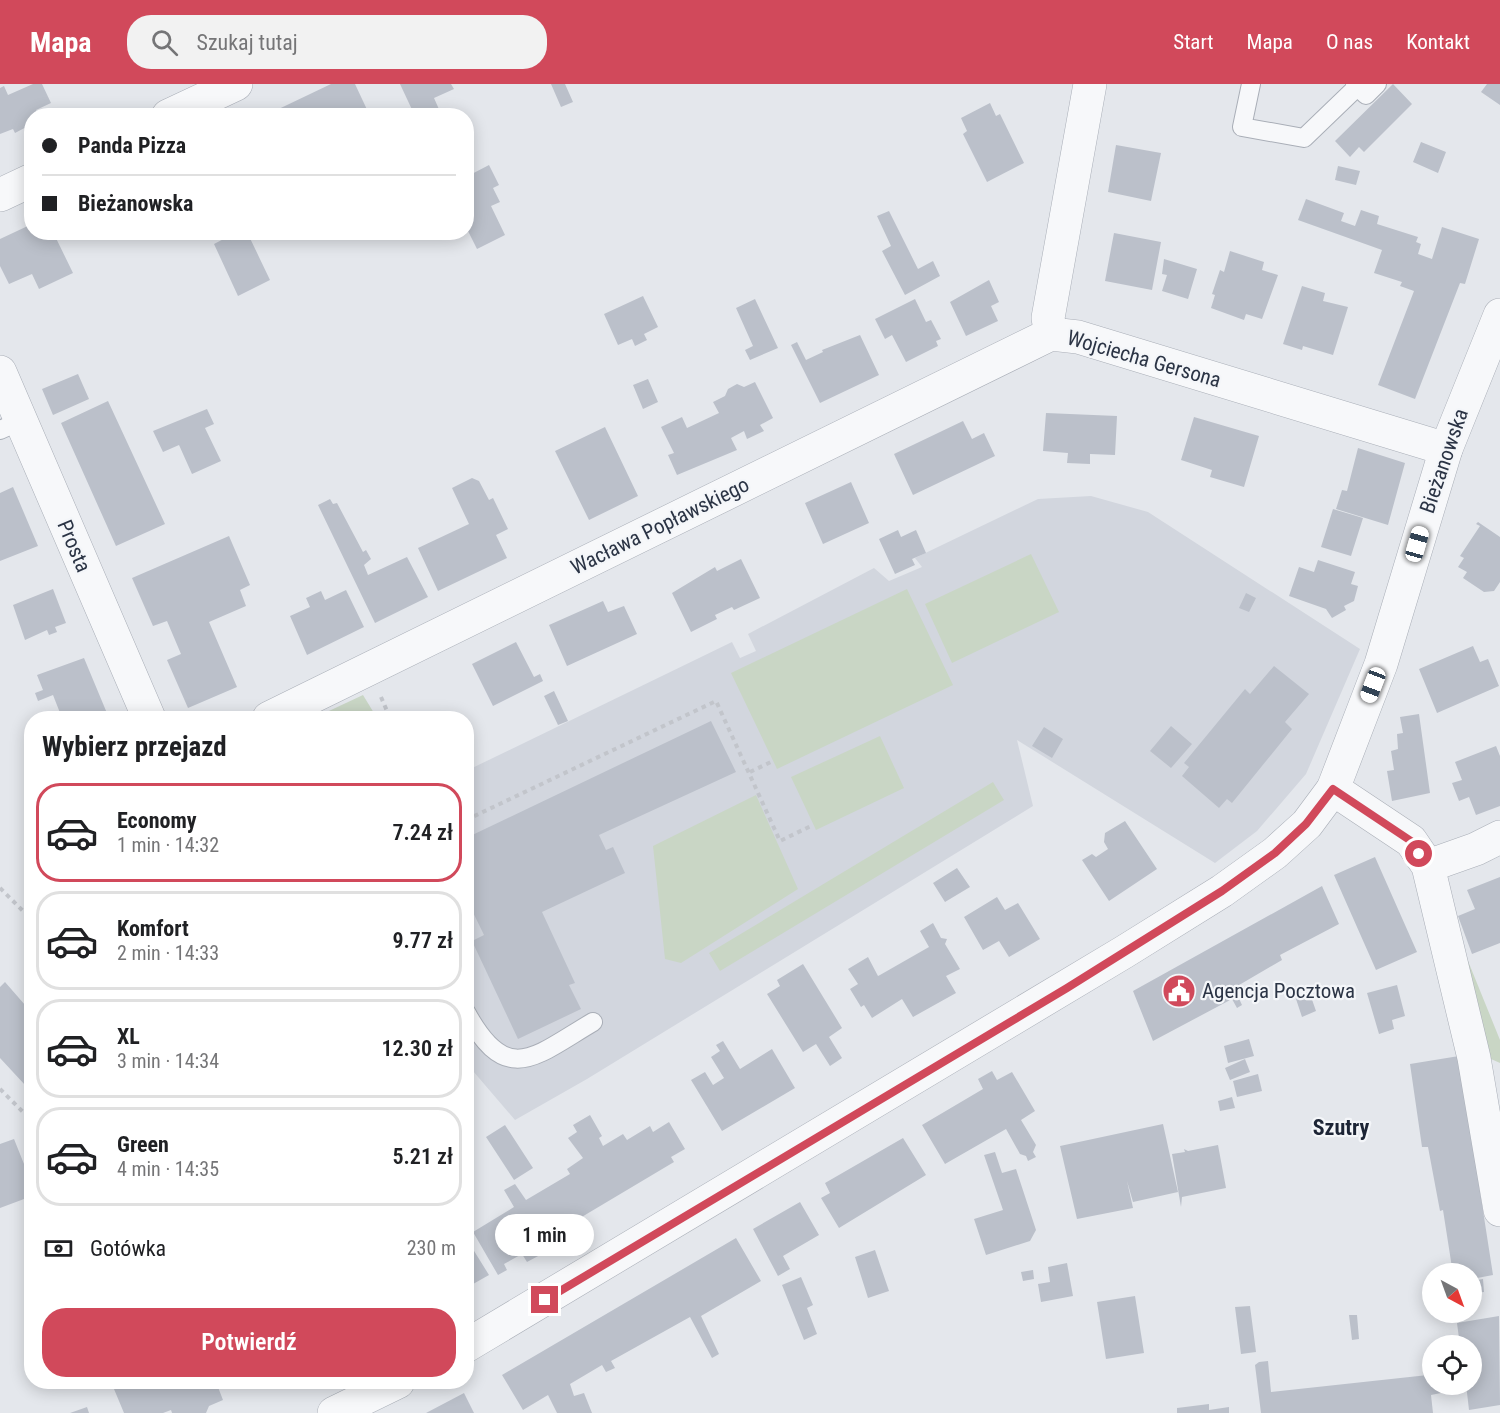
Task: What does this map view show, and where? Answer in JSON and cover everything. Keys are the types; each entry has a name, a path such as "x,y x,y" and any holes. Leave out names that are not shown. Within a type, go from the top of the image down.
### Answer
{"street":[{"path":"185,108 236,84"},
{"name":"Wojciecha Gersona","path":"1090,84 1048,318 1051,334 1078,337 1446,449"},
{"path":"0,195 24,184"},
{"name":"Bieżanowska","path":"474,1341 1067,988 1222,891 1275,853 1299,831 1333,789 1381,664 1446,449 1500,315"},
{"name":"Wacława Popławskiego","path":"282,711 1051,334"},
{"name":"Prosta","path":"0,372 10,426 145,711"},
{"path":"1333,789 1411,841 1428,866 1474,1058 1500,1210"},
{"path":"1428,866 1476,849 1500,837"},
{"path":"334,1413 384,1389"}],"lane":[{"path":"1251,84 1242,127 1304,138 1356,85 1366,95 1377,84"},
{"path":"474,1024 490,1049 505,1058 528,1059 593,1022"}],"path":[{"path":"474,816 716,701 780,841 813,825"},
{"path":"382,702 386,711"},
{"path":"750,772 773,761"},
{"path":"0,888 24,912"},
{"path":"0,1089 24,1113"}],"shaded area":[{"path":"1091,496 1148,512 1360,649 1306,774 1257,831 1215,863 1017,740 1033,806 587,1079 515,1120 474,1072 474,767 732,642 740,658 756,651 748,634 874,568 889,581 922,567 915,558 1038,499"}],"green space":[{"path":"1031,554 1059,612 952,663 925,604"},
{"path":"907,589 953,685 777,769 731,673"},
{"path":"363,695 373,711 329,711"},
{"path":"880,736 904,788 816,830 791,777"},
{"path":"993,782 1004,800 720,971 709,953"},
{"path":"756,795 798,889 681,963 665,959 653,846"},
{"path":"1466,956 1500,1040 1500,1063 1491,1059"}],"building":[{"path":"33,84 42,84 51,103 40,108 24,108 24,128 15,133 13,129 0,134 0,88 4,86 8,95"},
{"path":"331,84 355,84 366,108 281,108"},
{"path":"400,84 451,84 454,89 434,98 438,108 411,108"},
{"path":"551,84 565,84 573,102 561,107"},
{"path":"1393,84 1412,104 1364,152 1359,147 1350,157 1335,141"},
{"path":"1487,84 1500,84 1500,105 1481,92"},
{"path":"990,103 996,116 1000,114 1024,163 987,182 963,134 967,131 961,118"},
{"path":"1421,142 1446,152 1438,173 1413,162"},
{"path":"1116,145 1161,153 1151,201 1108,192"},
{"path":"489,165 499,185 493,188 500,202 491,206 505,235 477,249 472,240 474,173"},
{"path":"1338,166 1360,171 1356,185 1335,180"},
{"path":"1306,199 1344,213 1341,221 1355,226 1361,210 1379,216 1377,224 1418,237 1416,242 1421,244 1418,254 1432,259 1442,227 1479,239 1465,284 1460,283 1415,399 1378,385 1414,291 1400,286 1402,282 1374,273 1382,250 1298,220"},
{"path":"889,211 918,269 933,261 940,276 905,295 882,251 891,246 877,216"},
{"path":"24,228 24,240 57,240 73,273 39,289 32,274 9,284 0,266 0,239"},
{"path":"1114,233 1161,242 1152,290 1105,281"},
{"path":"222,240 251,240 270,280 238,296 214,244"},
{"path":"1230,251 1264,262 1262,270 1278,275 1262,319 1246,314 1244,320 1211,308 1215,295 1212,294 1220,270 1224,272"},
{"path":"1164,259 1197,269 1188,299 1162,291 1167,275 1162,274"},
{"path":"989,280 999,302 991,306 998,321 966,336 950,302"},
{"path":"1302,286 1325,293 1323,301 1348,307 1333,355 1303,346 1302,350 1283,344"},
{"path":"643,296 658,327 644,334 647,340 635,346 632,339 618,345 604,314"},
{"path":"755,299 778,348 750,360 745,350 753,346 736,308"},
{"path":"915,299 926,322 931,320 941,339 936,341 938,346 906,362 892,335 885,339 875,319"},
{"path":"860,335 879,375 820,403 791,345 797,342 806,360 823,352 822,350"},
{"path":"78,374 89,399 53,415 42,389"},
{"path":"648,379 658,402 643,409 633,385"},
{"path":"755,382 773,418 760,425 764,431 747,439 744,431 731,438 737,450 677,475 668,455 674,453 661,427 682,417 687,428 719,413 713,402 725,396 728,389 737,384 744,387"},
{"path":"108,401 165,524 116,546 61,423"},
{"path":"207,409 214,424 205,428 221,461 192,474 179,445 163,452 153,431"},
{"path":"1046,413 1117,416 1115,455 1090,454 1090,464 1067,463 1068,453 1043,451"},
{"path":"1194,417 1259,436 1244,487 1210,477 1212,470 1181,460"},
{"path":"963,421 972,439 984,433 995,456 913,495 894,454"},
{"path":"605,427 638,496 589,520 555,451"},
{"path":"1358,448 1405,463 1388,525 1336,509 1342,490 1347,491"},
{"path":"472,478 479,481 489,500 493,498 508,529 496,535 507,558 438,591 418,548 469,524 452,488"},
{"path":"851,482 869,523 823,544 805,503"},
{"path":"13,487 38,546 0,561 0,493"},
{"path":"330,499 333,504 337,503 363,552 366,550 371,559 364,565 368,575 407,557 428,597 375,623 318,505"},
{"path":"1333,509 1363,518 1351,556 1321,547"},
{"path":"1478,522 1500,537 1500,582 1494,591 1484,592 1463,578 1467,572 1458,567 1464,558 1460,556 1480,526 1476,524"},
{"path":"898,530 901,537 916,530 926,553 912,559 915,565 895,574 879,539"},
{"path":"229,536 250,585 240,590 246,606 209,622 237,687 188,708 167,660 181,654 167,621 153,626 132,578"},
{"path":"741,559 760,598 734,610 732,607 715,615 717,619 691,632 672,593 715,567 717,571"},
{"path":"1318,560 1355,572 1351,584 1358,586 1354,601 1344,606 1346,610 1332,618 1326,609 1289,596 1299,567 1314,572"},
{"path":"53,589 66,623 55,627 57,632 49,635 47,630 25,640 13,605"},
{"path":"346,590 364,627 307,655 290,616 310,607 306,598 321,591 325,600"},
{"path":"1246,593 1256,598 1249,612 1239,608"},
{"path":"603,601 608,612 624,606 637,634 567,666 549,625"},
{"path":"516,642 534,677 540,674 543,681 493,706 472,664"},
{"path":"1473,646 1480,662 1488,659 1499,686 1437,713 1419,669"},
{"path":"84,658 106,711 59,711 53,695 38,701 35,693 43,690 37,675"},
{"path":"1274,666 1309,694 1285,722 1292,729 1232,803 1227,799 1219,808 1182,776 1189,767 1184,763 1245,689 1250,694"},
{"path":"554,691 568,721 558,725 544,696"},
{"path":"1419,714 1430,793 1392,801 1387,771 1394,770 1391,751 1398,749 1397,734 1403,733 1400,717"},
{"path":"711,721 736,772 599,835 606,850 613,847 625,873 542,912 575,983 569,985 581,1009 518,1039 474,945 474,940 484,935 474,914 474,834"},
{"path":"1171,726 1192,744 1171,768 1150,751"},
{"path":"1044,727 1063,739 1052,758 1032,746"},
{"path":"1496,746 1500,756 1500,806 1476,815 1469,797 1459,801 1452,783 1462,780 1455,762"},
{"path":"1125,821 1157,869 1109,901 1082,860 1092,854 1096,857 1108,849 1104,842 1105,833"},
{"path":"1375,857 1417,952 1376,970 1334,875"},
{"path":"957,868 970,887 945,902 933,883"},
{"path":"1500,877 1500,943 1472,954 1458,916 1475,909 1467,890"},
{"path":"1322,886 1339,924 1280,955 1282,960 1234,988 1242,1005 1237,1008 1232,999 1153,1041 1133,991"},
{"path":"997,897 1005,910 1018,903 1040,939 1009,957 999,941 983,950 964,917"},
{"path":"933,923 941,938 947,939 945,944 960,969 946,976 956,993 913,1017 902,999 872,1018 864,1005 861,1007 850,989 858,984 848,969 868,957 878,976 880,975 929,947 920,931"},
{"path":"803,964 842,1028 829,1037 842,1058 830,1066 816,1044 803,1052 767,994 780,986 777,980"},
{"path":"5,982 24,1004 24,1084 0,1058 0,987"},
{"path":"1397,985 1405,1016 1392,1020 1394,1029 1379,1034 1367,993"},
{"path":"1309,991 1316,1011 1302,1017 1295,996"},
{"path":"1249,1039 1254,1056 1228,1063 1224,1046"},
{"path":"723,1041 740,1069 772,1049 795,1088 722,1131 691,1080 705,1072 713,1085 724,1078 711,1057 720,1051 716,1045"},
{"path":"1459,1056 1493,1275 1482,1277 1482,1263 1451,1263 1443,1210 1440,1211 1428,1147 1422,1147 1410,1064"},
{"path":"1245,1059 1250,1072 1230,1080 1225,1068"},
{"path":"992,1071 997,1080 1012,1072 1035,1111 1021,1120 1036,1145 1033,1152 1036,1157 1028,1161 1026,1156 1020,1154 1006,1129 945,1164 922,1125 983,1089 978,1079"},
{"path":"1258,1074 1262,1091 1237,1097 1233,1081"},
{"path":"1232,1097 1235,1108 1220,1111 1218,1101"},
{"path":"590,1115 602,1136 599,1138 603,1146 623,1134 627,1140 650,1126 653,1132 669,1122 685,1149 671,1157 674,1162 580,1218 583,1223 575,1229 571,1224 535,1247 540,1255 527,1262 522,1254 504,1264 507,1270 498,1275 474,1231 514,1207 504,1190 515,1184 526,1200 570,1174 567,1169 583,1158 568,1138 577,1132 573,1125"},
{"path":"1163,1124 1178,1192 1133,1202 1127,1181 1133,1208 1077,1219 1060,1146"},
{"path":"505,1125 533,1168 514,1180 486,1137"},
{"path":"903,1138 926,1175 839,1228 821,1198 830,1193 825,1183"},
{"path":"14,1139 24,1164 24,1199 0,1208 0,1144"},
{"path":"1218,1145 1226,1188 1182,1197 1181,1207 1172,1154 1185,1152 1184,1149 1188,1151"},
{"path":"995,1152 1002,1173 1016,1169 1036,1230 1030,1241 986,1255 974,1219 1003,1210 984,1155"},
{"path":"800,1202 819,1235 783,1256 790,1269 778,1276 753,1229"},
{"path":"736,1238 761,1281 701,1316 719,1354 712,1358 690,1317 611,1361 615,1368 606,1372 602,1365 570,1384 574,1396 584,1393 592,1413 557,1413 548,1395 523,1410 502,1375"},
{"path":"875,1250 889,1291 868,1298 855,1257"},
{"path":"474,1251 489,1275 474,1283"},
{"path":"1067,1263 1073,1296 1041,1302 1038,1284 1050,1282 1048,1267"},
{"path":"1033,1270 1034,1279 1023,1281 1021,1272"},
{"path":"801,1277 813,1305 807,1308 817,1334 804,1340 782,1285"},
{"path":"1135,1296 1144,1353 1106,1359 1097,1302"},
{"path":"1250,1306 1256,1352 1241,1354 1235,1307"},
{"path":"1349,1315 1357,1315 1359,1339 1352,1340"},
{"path":"1499,1316 1500,1405 1469,1410 1467,1395 1482,1395 1482,1335 1459,1335 1457,1323 1482,1323 1482,1319"},
{"path":"1268,1361 1271,1392 1422,1376 1422,1395 1431,1395 1433,1413 1261,1413 1255,1365 1259,1362"},
{"path":"114,1389 219,1389 223,1400 209,1406 206,1413 172,1413 171,1410 163,1413 124,1413"},
{"path":"464,1393 474,1413 426,1413"},
{"path":"1209,1404 1209,1410 1229,1407 1229,1413 1177,1413 1177,1408"},
{"path":"87,1407 89,1413 70,1413"}],"place":[{"name":"Agencja Pocztowa","path":"1179,991"}],"district":[{"name":"Szutry","path":"1341,1127"}],"route":[{"path":"545,1300 1067,988 1222,891 1275,853 1306,824 1333,789 1411,841 1419,854"}]}
